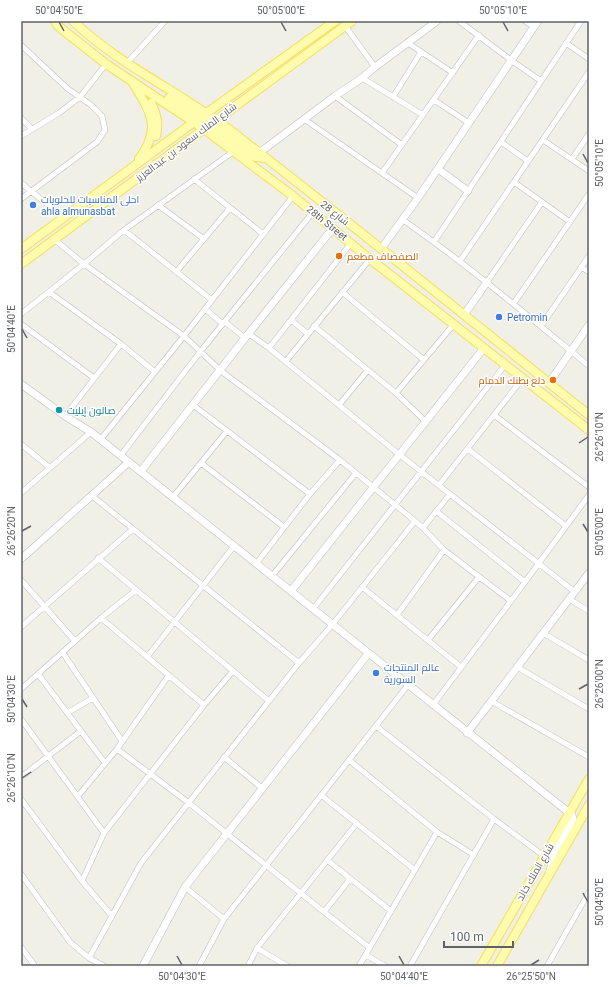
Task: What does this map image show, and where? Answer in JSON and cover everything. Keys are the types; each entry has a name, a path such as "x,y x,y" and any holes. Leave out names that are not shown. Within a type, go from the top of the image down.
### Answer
{"main road":[{"path":"74,21 95,41 200,118"},
{"name":"28th Street","path":"55,22 106,64 143,88 210,124 234,151 589,430"},
{"name":"شارع الملك سعود بن عبدالعزيز","path":"21,249 332,22"},
{"name":"شارع الملك سعود بن عبدالعزيز","path":"21,264 210,124 349,24"},
{"path":"131,80 138,80 144,83 210,124"},
{"path":"131,80 149,109 152,118 150,141 134,166"},
{"path":"143,88 154,109 157,119 157,133 150,154"},
{"name":"شارع 28","path":"210,124 255,157 262,155 589,415"},
{"name":"شارع الملك خالد","path":"481,966 589,779"},
{"name":"شارع الملك خالد","path":"498,966 589,805"}],"street":[{"path":"156,21 159,27"},
{"path":"127,63 165,21"},
{"path":"262,155 304,119 362,78 437,21"},
{"path":"459,21 541,81"},
{"path":"381,250 536,24 525,21"},
{"path":"434,242 581,21"},
{"path":"349,24 375,67"},
{"path":"382,173 479,35"},
{"path":"408,43 452,73"},
{"path":"566,43 589,59"},
{"path":"21,45 68,89 91,105 102,116 105,130 97,142 21,199"},
{"path":"393,97 421,52"},
{"path":"21,136 80,97 106,64"},
{"path":"460,261 589,72"},
{"path":"362,78 423,115"},
{"path":"335,96 402,145"},
{"path":"434,100 469,123"},
{"path":"21,118 32,129"},
{"path":"304,119 418,198"},
{"path":"572,159 589,134"},
{"path":"543,140 589,171"},
{"path":"501,142 528,162"},
{"path":"21,314 124,230 234,151"},
{"path":"438,169 468,191"},
{"path":"194,179 263,234"},
{"path":"514,182 570,222"},
{"path":"21,184 64,218"},
{"path":"101,440 293,196"},
{"path":"514,303 570,222 588,199"},
{"path":"464,315 542,202"},
{"path":"158,205 204,239"},
{"path":"176,272 230,208"},
{"path":"121,455 200,352 313,212"},
{"path":"402,220 460,261 514,303 589,366"},
{"path":"141,471 333,228"},
{"path":"124,230 212,300"},
{"path":"55,240 84,264 184,336 221,371 340,460 415,521 444,550 511,601"},
{"path":"269,348 351,243"},
{"path":"541,326 589,256"},
{"path":"286,362 370,258"},
{"path":"582,267 589,272"},
{"path":"49,292 121,344 156,372"},
{"path":"342,292 424,360"},
{"path":"205,309 224,323 269,348 421,472 575,592"},
{"path":"291,320 308,334"},
{"path":"21,324 94,378"},
{"path":"396,393 454,324"},
{"path":"549,383 589,325"},
{"path":"314,326 396,393 426,422"},
{"path":"65,416 121,344"},
{"path":"291,591 484,348"},
{"path":"313,609 505,364"},
{"path":"339,406 368,370"},
{"path":"439,486 523,378"},
{"path":"21,384 65,416 91,432 121,455 573,817 573,820 555,852 549,874"},
{"path":"193,405 310,494"},
{"path":"494,415 589,487"},
{"path":"173,497 227,431"},
{"path":"21,493 49,467 91,432"},
{"path":"21,444 49,467"},
{"path":"468,448 566,526"},
{"path":"256,564 310,494 340,460"},
{"path":"21,559 129,462"},
{"path":"201,463 284,527"},
{"path":"272,576 356,473"},
{"path":"423,528 450,494"},
{"path":"91,495 299,663"},
{"path":"433,705 589,495"},
{"path":"436,511 525,582"},
{"path":"89,958 141,863 299,663 332,625 415,521"},
{"path":"21,627 98,558 133,529"},
{"path":"147,658 234,546"},
{"path":"397,615 444,550"},
{"path":"98,558 269,701"},
{"path":"467,732 589,573"},
{"path":"428,640 479,577"},
{"path":"21,580 75,641"},
{"path":"362,587 461,667"},
{"path":"21,689 101,618 136,590"},
{"path":"569,599 589,611"},
{"path":"101,618 204,705"},
{"path":"543,634 589,660"},
{"path":"63,653 122,741"},
{"path":"142,966 185,887 368,654"},
{"path":"517,667 589,709"},
{"path":"82,881 104,833 204,705 234,671"},
{"path":"38,674 105,763"},
{"path":"78,796 117,749 168,676"},
{"path":"199,966 224,919 408,685"},
{"path":"67,713 93,698"},
{"path":"491,701 589,757"},
{"path":"21,719 104,833"},
{"path":"376,726 494,819 544,856"},
{"path":"21,778 81,731"},
{"path":"117,749 189,803 370,948"},
{"path":"224,758 262,788"},
{"path":"349,760 437,832 474,855"},
{"path":"321,795 415,870"},
{"path":"21,798 82,881 112,916"},
{"path":"410,966 494,819"},
{"path":"248,966 257,948 357,823"},
{"path":"359,966 437,832"},
{"path":"326,860 391,911"},
{"path":"21,874 70,942 89,958 104,966"},
{"path":"324,912 350,879"},
{"path":"185,887 224,919"},
{"path":"547,966 589,892"},
{"path":"21,947 35,966"},
{"path":"257,948 286,966"},
{"path":"366,955 385,966"}],"place":[{"name":"احلى المناسبات للحلويات ahla almunasbat","path":"33,205"},
{"name":"الصفصاف مطعم","path":"339,256"},
{"name":"Petromin","path":"499,317"},
{"name":"دلع بطنك الدمام","path":"553,380"},
{"name":"صالون إيليت","path":"59,410"},
{"name":"عالم المنتجات السورية","path":"376,673"}]}
